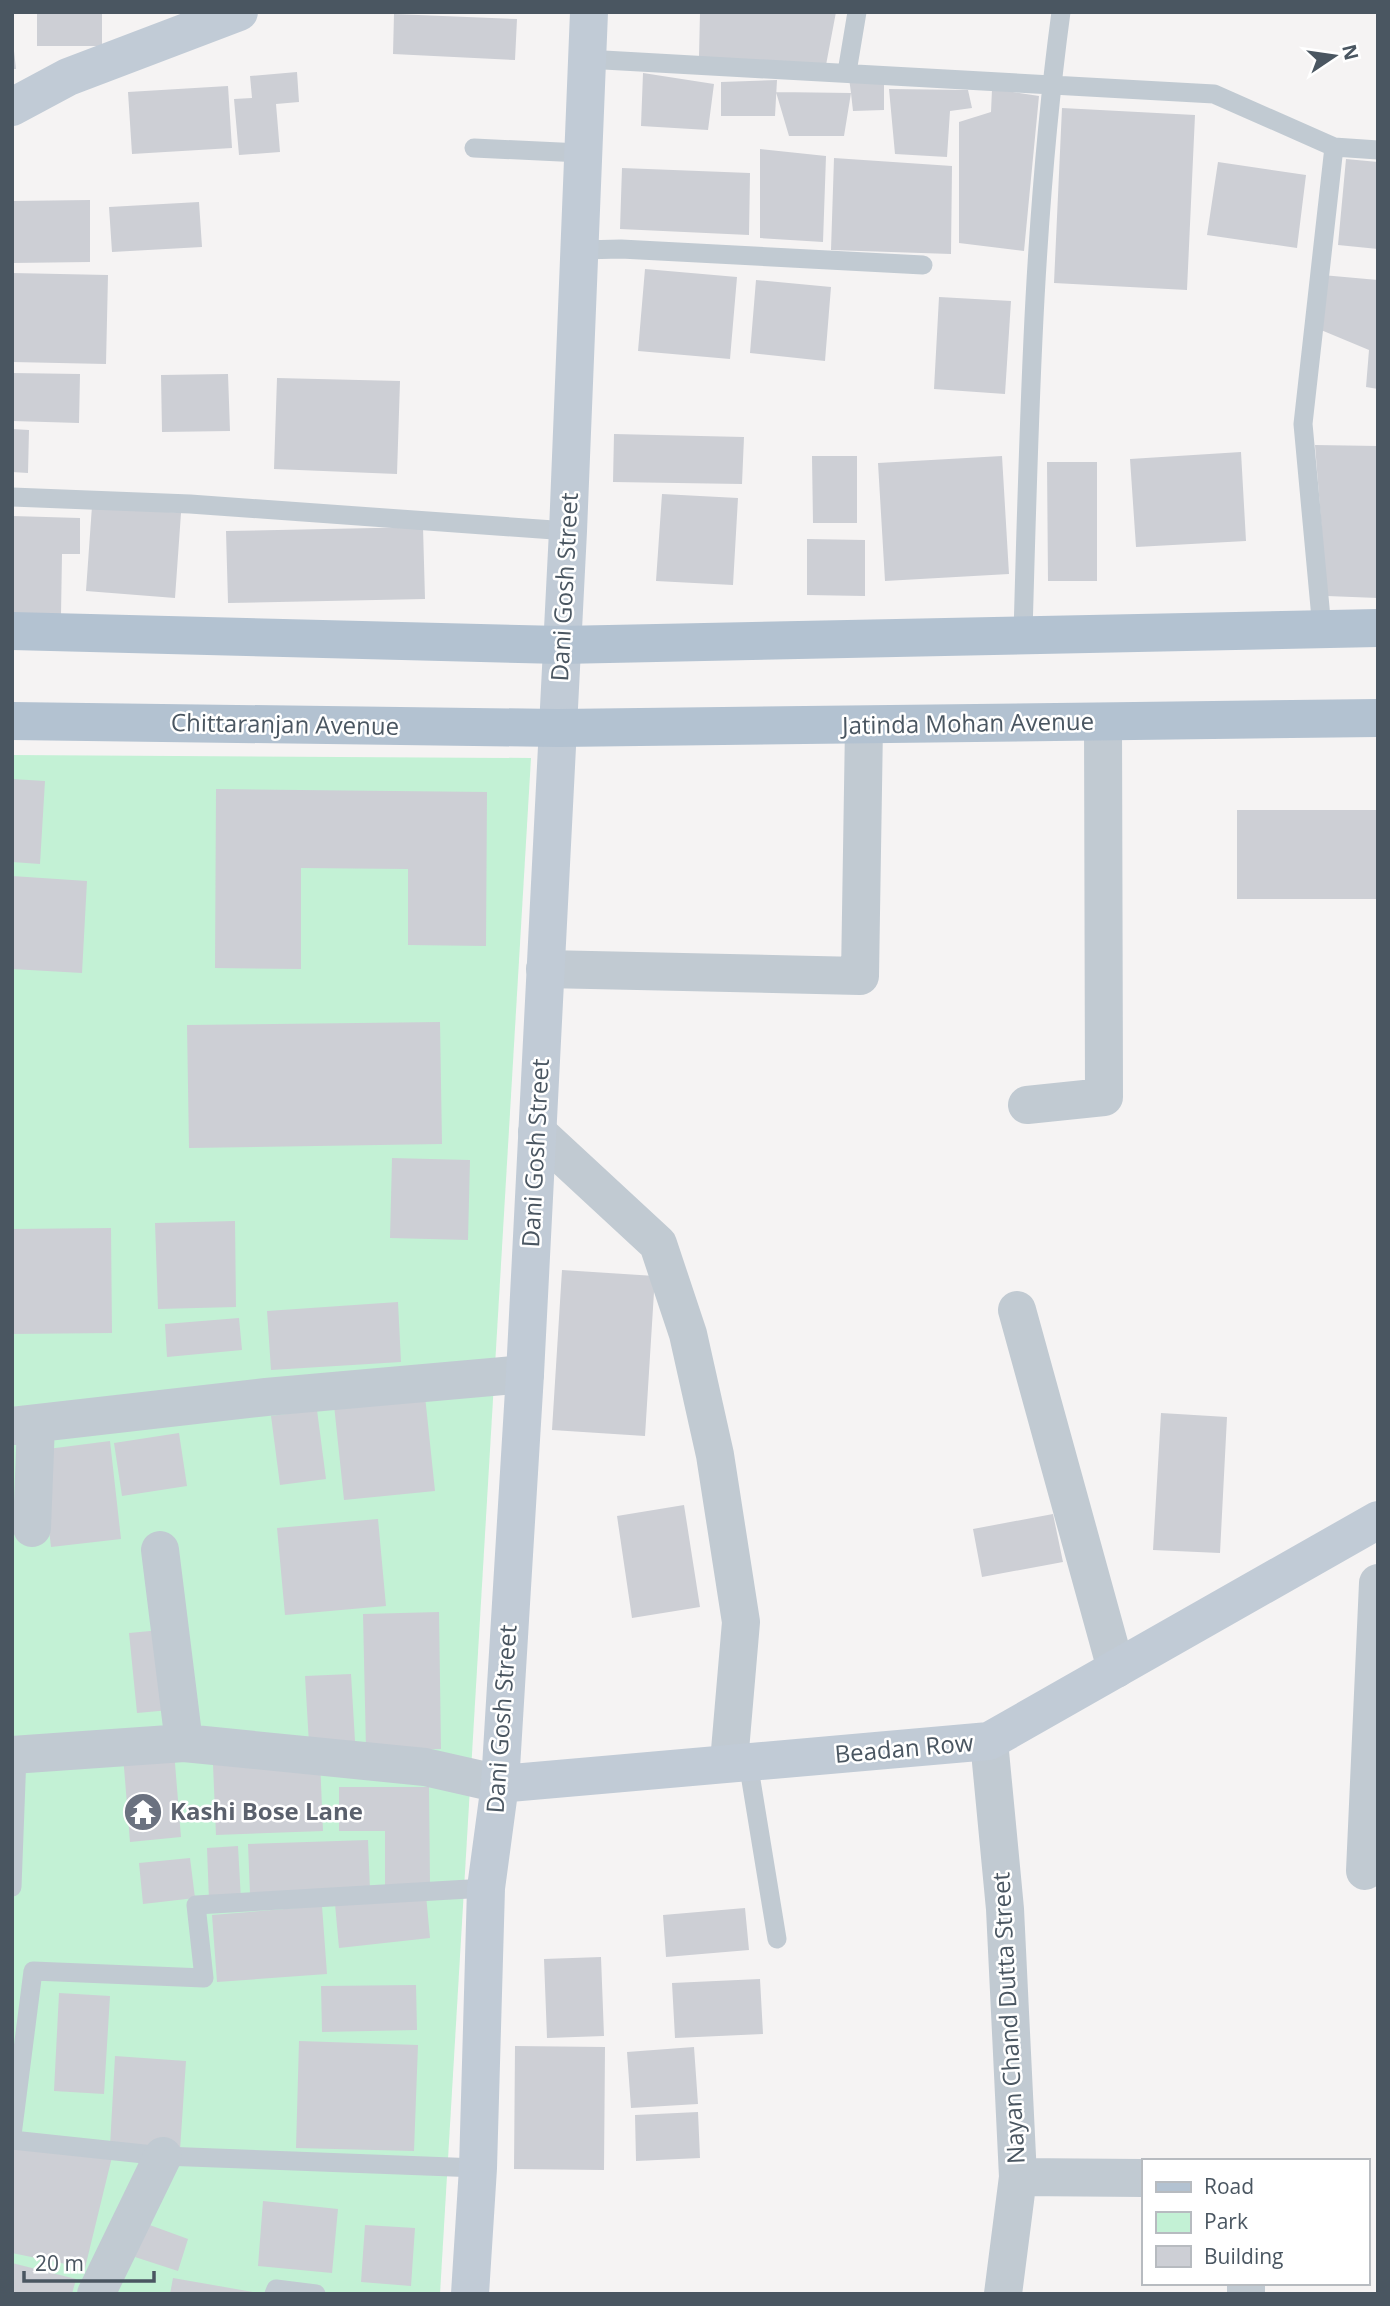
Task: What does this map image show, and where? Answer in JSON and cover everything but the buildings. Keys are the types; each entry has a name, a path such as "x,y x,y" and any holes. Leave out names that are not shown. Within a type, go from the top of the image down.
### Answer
{"main road":[{"path":"12,631 561,645 1023,633 1378,628"},
{"name":"Jatinda Mohan Avenue","path":"558,728 1378,718"},
{"name":"Chittaranjan Avenue","path":"12,722 558,728"}],"street":[{"path":"12,107 68,77 239,12"},
{"name":"Dani Gosh Street","path":"470,2294 478,2168 486,1888 500,1784 525,1374 569,531 581,250 581,153 589,12"},
{"path":"1027,1105 1104,1097 1103,722"},
{"path":"545,969 860,976 864,726"},
{"path":"537,1132 658,1244 688,1335 715,1455 741,1622 738,1762"},
{"path":"1017,1310 1116,1669"},
{"path":"32,1528 24,1425 266,1397 525,1374"},
{"name":"Beadan Row","path":"500,1784 989,1741 1378,1520"},
{"path":"160,1550 184,1743"},
{"path":"1365,1871 1378,1583"},
{"name":"Nayan Chand Dutta Street","path":"989,1741 1005,1909 1018,2177 1003,2294"},
{"path":"15,1755 184,1743 425,1768 500,1784"},
{"path":"96,2294 163,2156"},
{"path":"1018,2177 1142,2178"}],"lane":[{"path":"846,72 857,12"},
{"path":"1023,633 1033,302 1051,85 1061,12"},
{"path":"586,59 1214,94 1334,147 1378,150"},
{"path":"1322,629 1303,424 1334,147"},
{"path":"474,148 581,153"},
{"path":"581,250 621,249 923,265"},
{"path":"12,497 190,504 569,531"},
{"path":"12,1887 15,1755"},
{"path":"738,1762 777,1939"},
{"path":"478,2168 163,2156 12,2137 33,1971 204,1978 196,1905 486,1888"},
{"path":"274,2294 276,2289 316,2294"}],"green space":[{"path":"12,755 531,758 440,2294 12,2294"}],"place":[{"name":"Kashi Bose Lane","path":"143,1812"}]}
